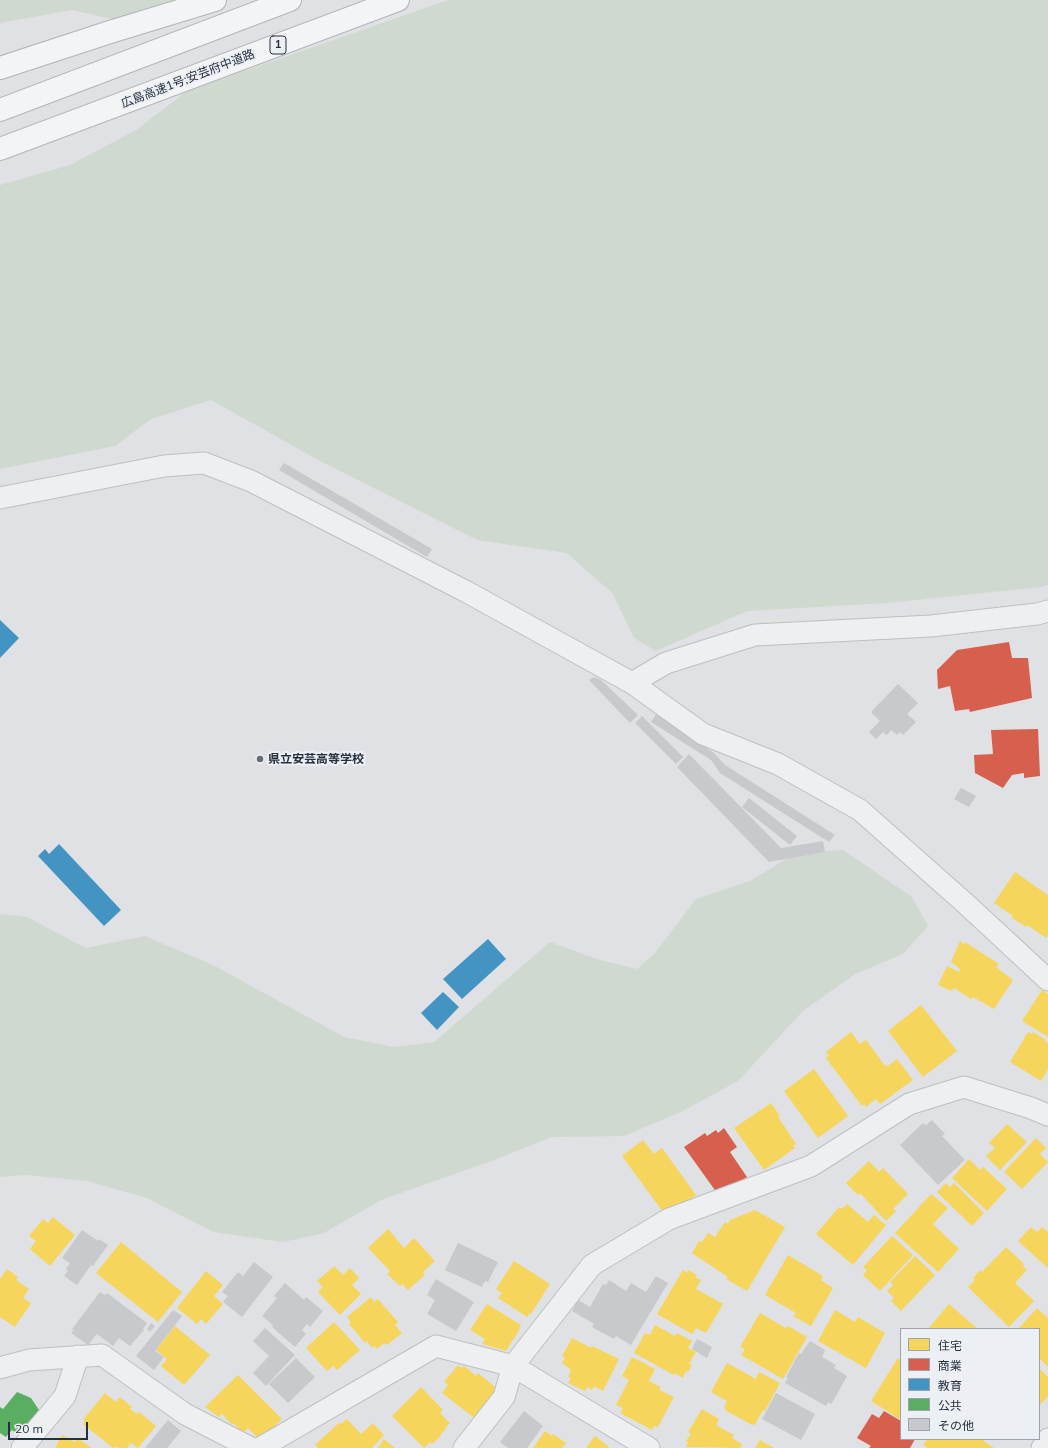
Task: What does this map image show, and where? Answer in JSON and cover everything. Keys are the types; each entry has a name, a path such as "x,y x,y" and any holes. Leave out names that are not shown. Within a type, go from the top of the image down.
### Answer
{"highway":[{"path":"0,68 215,0"},
{"path":"0,110 290,0"},
{"name":"広島高速1号;安芸府中道路","path":"0,149 398,0"}],"street":[{"path":"0,498 164,466 204,463 251,481 467,592 632,683 703,734 778,764 860,810 966,904 1048,980"},
{"path":"632,683 666,663 755,635 931,626 1037,614 1048,611"},
{"path":"464,1448 504,1397 514,1366 592,1265 669,1219 811,1166 909,1104 964,1087 1031,1108 1048,1115"},
{"path":"260,1448 436,1346 514,1366 649,1448"},
{"path":"0,1368 29,1360 102,1355 185,1414 251,1448"},
{"path":"22,1448 65,1396 78,1356"},
{"path":"1042,1448 1048,1439"}],"shaded area":[{"path":"0,0 184,0 120,21 72,10 0,23"},
{"path":"448,0 1048,0 1048,585 1041,587 887,603 747,611 656,651 634,638 613,594 567,553 477,540 320,461 211,400 151,419 115,446 0,469 0,185 70,165 136,130 187,91"},
{"path":"843,850 912,897 928,926 903,954 855,974 803,1011 738,1081 683,1111 624,1136 552,1137 494,1160 381,1200 324,1233 283,1242 213,1232 147,1198 87,1181 26,1175 0,1177 0,914 27,917 86,948 145,936 215,966 344,1037 394,1047 434,1042 550,942 600,960 637,969 655,953 696,899 750,881 796,853"}],"building: 住宅":[{"path":"1015,872 1048,895 1048,936 1046,938 1027,925 1026,927 1012,918 1013,916 994,903"},
{"path":"960,941 964,944 965,942 999,964 996,967 1013,980 994,1009 973,997 971,999 954,988 952,991 938,985 947,966 959,972 960,969 951,962"},
{"path":"1042,990 1048,994 1048,1037 1022,1021"},
{"path":"921,1005 957,1051 923,1077 888,1031"},
{"path":"851,1032 860,1044 866,1040 886,1067 897,1059 913,1080 880,1104 876,1099 866,1107 864,1104 862,1106 826,1058 829,1056 826,1052"},
{"path":"1028,1032 1032,1034 1033,1032 1046,1040 1045,1042 1048,1043 1048,1069 1041,1081 1010,1062"},
{"path":"814,1069 848,1116 818,1138 784,1091"},
{"path":"771,1103 780,1116 778,1117 796,1144 793,1146 795,1148 764,1170 734,1128"},
{"path":"1007,1124 1027,1142 1000,1170 986,1156 995,1148 989,1143"},
{"path":"1036,1138 1046,1148 1040,1154 1048,1162 1022,1189 1004,1172"},
{"path":"643,1140 654,1154 662,1148 696,1195 670,1214 663,1212 622,1156"},
{"path":"969,1159 980,1170 983,1167 1007,1189 987,1211 952,1178"},
{"path":"869,1161 879,1172 883,1168 908,1194 893,1209 896,1211 886,1221 860,1193 858,1195 846,1183"},
{"path":"946,1183 950,1187 954,1183 984,1213 972,1226 937,1192"},
{"path":"931,1194 948,1208 933,1224 959,1249 938,1272 895,1233"},
{"path":"847,1204 868,1222 874,1215 886,1225 853,1265 816,1234 839,1207 842,1209"},
{"path":"755,1210 785,1227 747,1291 726,1279 728,1277 692,1253 699,1241 702,1242 708,1233 715,1237 725,1222 728,1224 730,1220"},
{"path":"53,1217 75,1235 50,1266 30,1249 36,1241 29,1236 43,1219 48,1223"},
{"path":"1031,1227 1037,1232 1042,1227 1048,1232 1048,1268 1018,1241"},
{"path":"388,1229 404,1248 414,1238 435,1261 423,1272 425,1275 408,1290 402,1284 400,1286 387,1274 390,1271 368,1248"},
{"path":"892,1236 913,1255 880,1291 863,1275 867,1270 863,1267"},
{"path":"121,1242 182,1292 158,1322 96,1273"},
{"path":"1006,1247 1024,1264 1023,1266 1027,1270 1015,1283 1034,1301 1009,1327 968,1287 975,1280 973,1278 980,1270 982,1272"},
{"path":"788,1255 823,1276 821,1280 833,1288 811,1326 793,1316 796,1313 765,1295"},
{"path":"915,1256 935,1275 901,1311 891,1301 894,1298 887,1291 893,1285 890,1282"},
{"path":"514,1261 550,1284 531,1314 530,1313 527,1317 498,1298 502,1293 496,1289"},
{"path":"334,1266 343,1275 350,1268 359,1278 352,1285 361,1294 340,1315 318,1292 323,1287 317,1281"},
{"path":"7,1269 18,1277 16,1280 29,1289 23,1298 31,1303 15,1327 0,1317 0,1279"},
{"path":"683,1270 687,1273 688,1270 697,1275 696,1278 701,1280 696,1289 723,1304 706,1333 696,1328 692,1334 657,1314"},
{"path":"206,1271 223,1285 214,1296 223,1304 206,1324 201,1319 197,1324 177,1308"},
{"path":"371,1297 374,1302 378,1299 398,1322 395,1325 402,1333 387,1345 384,1343 377,1349 374,1346 372,1348 367,1341 365,1343 349,1324 351,1322 347,1317"},
{"path":"487,1304 521,1325 506,1351 482,1344 485,1339 470,1330"},
{"path":"949,1304 977,1328 929,1328"},
{"path":"1037,1308 1048,1318 1048,1367 1040,1359 1040,1328 1019,1328"},
{"path":"835,1310 855,1322 858,1317 885,1333 866,1368 818,1341"},
{"path":"760,1313 786,1328 788,1326 807,1337 783,1379 741,1355 745,1349 740,1347"},
{"path":"334,1322 360,1350 337,1370 333,1366 327,1371 306,1348"},
{"path":"655,1325 675,1336 677,1333 692,1341 688,1348 696,1352 689,1364 692,1365 688,1372 686,1371 683,1378 675,1373 674,1375 634,1353 645,1333 650,1335"},
{"path":"175,1326 210,1355 184,1385 161,1366 167,1359 156,1350"},
{"path":"572,1338 591,1348 592,1346 619,1359 603,1391 594,1386 592,1390 587,1387 585,1391 568,1383 571,1378 568,1377 571,1370 562,1363 565,1358 562,1356"},
{"path":"632,1357 655,1369 649,1381 661,1387 659,1390 674,1397 658,1427 654,1426 652,1430 620,1413 623,1408 616,1405 629,1380 622,1376"},
{"path":"898,1358 900,1359 900,1419 871,1401"},
{"path":"727,1363 756,1379 759,1372 780,1383 765,1411 763,1410 755,1425 752,1425 725,1410 726,1408 724,1407 727,1401 711,1392"},
{"path":"458,1365 462,1368 464,1366 476,1376 478,1373 500,1391 477,1420 442,1393 448,1385 444,1382"},
{"path":"1040,1369 1048,1377 1048,1396 1040,1405"},
{"path":"238,1375 282,1419 260,1440 248,1428 243,1433 233,1423 232,1425 222,1414 219,1417 205,1407"},
{"path":"421,1387 443,1410 440,1413 450,1423 440,1435 441,1436 432,1444 430,1442 424,1448 392,1416"},
{"path":"105,1393 116,1402 120,1397 132,1407 130,1409 137,1414 139,1412 156,1426 138,1448 131,1443 127,1448 113,1448 83,1424 85,1421 83,1420"},
{"path":"702,1409 719,1419 716,1425 734,1435 732,1438 742,1444 740,1448 686,1447 688,1443 686,1441 691,1434 688,1432"},
{"path":"347,1419 361,1434 373,1423 384,1435 372,1448 318,1448 315,1445 340,1422 341,1424"},
{"path":"545,1431 552,1436 553,1434 566,1443 562,1448 533,1448"},
{"path":"62,1435 75,1442 77,1438 92,1448 55,1448"},
{"path":"595,1436 609,1447 609,1448 586,1448"},
{"path":"384,1439 395,1448 378,1448"},
{"path":"760,1440 774,1448 755,1448"},
{"path":"926,1440 982,1440 994,1448 928,1448 923,1445"}],"building: 商業":[{"path":"1009,642 1012,658 1028,658 1032,698 970,712 969,709 955,711 950,686 938,689 937,670 957,650"},
{"path":"1038,729 1040,776 1024,778 1024,773 1012,775 1003,788 975,773 974,755 993,754 991,730"},
{"path":"724,1128 737,1147 730,1152 747,1177 726,1191 717,1193 684,1147 705,1133 707,1136 716,1130 718,1133"},
{"path":"884,1411 900,1420 900,1440 914,1440 910,1448 869,1448 871,1446 857,1438 872,1414 879,1418"}],"building: 教育":[{"path":"0,620 19,638 0,658"},
{"path":"59,844 121,910 104,926 38,856 45,849 49,854"},
{"path":"488,939 506,959 462,999 443,979"},
{"path":"443,992 459,1007 437,1030 421,1013"}],"building: 公共":[{"path":"17,1392 31,1398 39,1410 18,1434 12,1430 6,1437 0,1433 0,1407 3,1409"}],"building: その他":[{"path":"284,463 432,549 427,557 279,470"},
{"path":"594,677 601,680 638,715 630,723 589,680"},
{"path":"898,684 918,703 907,714 916,722 903,735 900,732 897,735 891,730 887,735 883,732 876,739 869,732 880,721 871,712"},
{"path":"656,714 714,753 725,765 835,835 829,842 720,773 711,760 651,722"},
{"path":"642,716 683,757 676,764 635,723"},
{"path":"689,754 781,848 823,841 825,852 769,862 677,767"},
{"path":"961,788 976,796 969,807 954,799"},
{"path":"749,798 797,836 790,845 742,807"},
{"path":"932,1120 945,1134 942,1136 965,1160 938,1185 900,1145 923,1123 926,1125"},
{"path":"82,1230 98,1241 99,1239 108,1245 77,1285 64,1276 68,1271 66,1269 70,1263 62,1258"},
{"path":"458,1243 498,1262 488,1282 485,1281 482,1287 445,1270"},
{"path":"254,1262 273,1277 242,1317 223,1302 228,1296 222,1292 238,1272 243,1276"},
{"path":"656,1276 668,1283 631,1345 616,1336 614,1339 592,1327 594,1324 572,1311 578,1300 590,1307 603,1284 606,1285 609,1280 626,1291 631,1283 646,1292"},
{"path":"436,1279 474,1302 456,1331 427,1314 435,1300 427,1295"},
{"path":"285,1283 304,1300 306,1297 323,1311 310,1327 307,1324 302,1330 306,1334 295,1347 262,1316 277,1298 274,1296"},
{"path":"100,1292 105,1295 107,1293 147,1323 143,1329 144,1330 130,1346 119,1338 113,1346 97,1334 88,1345 71,1333 74,1330 72,1329"},
{"path":"173,1310 182,1316 155,1351 164,1357 154,1370 136,1356"},
{"path":"151,1323 155,1326 150,1332 147,1329"},
{"path":"265,1328 295,1355 266,1386 253,1373 269,1356 253,1341"},
{"path":"697,1339 712,1347 707,1358 692,1349"},
{"path":"810,1341 825,1350 822,1357 836,1365 834,1368 847,1376 831,1404 828,1402 826,1406 785,1383 788,1378 786,1377 799,1353 801,1354"},
{"path":"296,1358 315,1377 288,1403 269,1384"},
{"path":"776,1393 815,1414 801,1440 762,1419"},
{"path":"524,1411 543,1426 527,1448 508,1448 500,1442"},
{"path":"168,1420 181,1431 167,1448 145,1448"}],"place":[{"name":"県立安芸高等学校","path":"260,759"}]}
